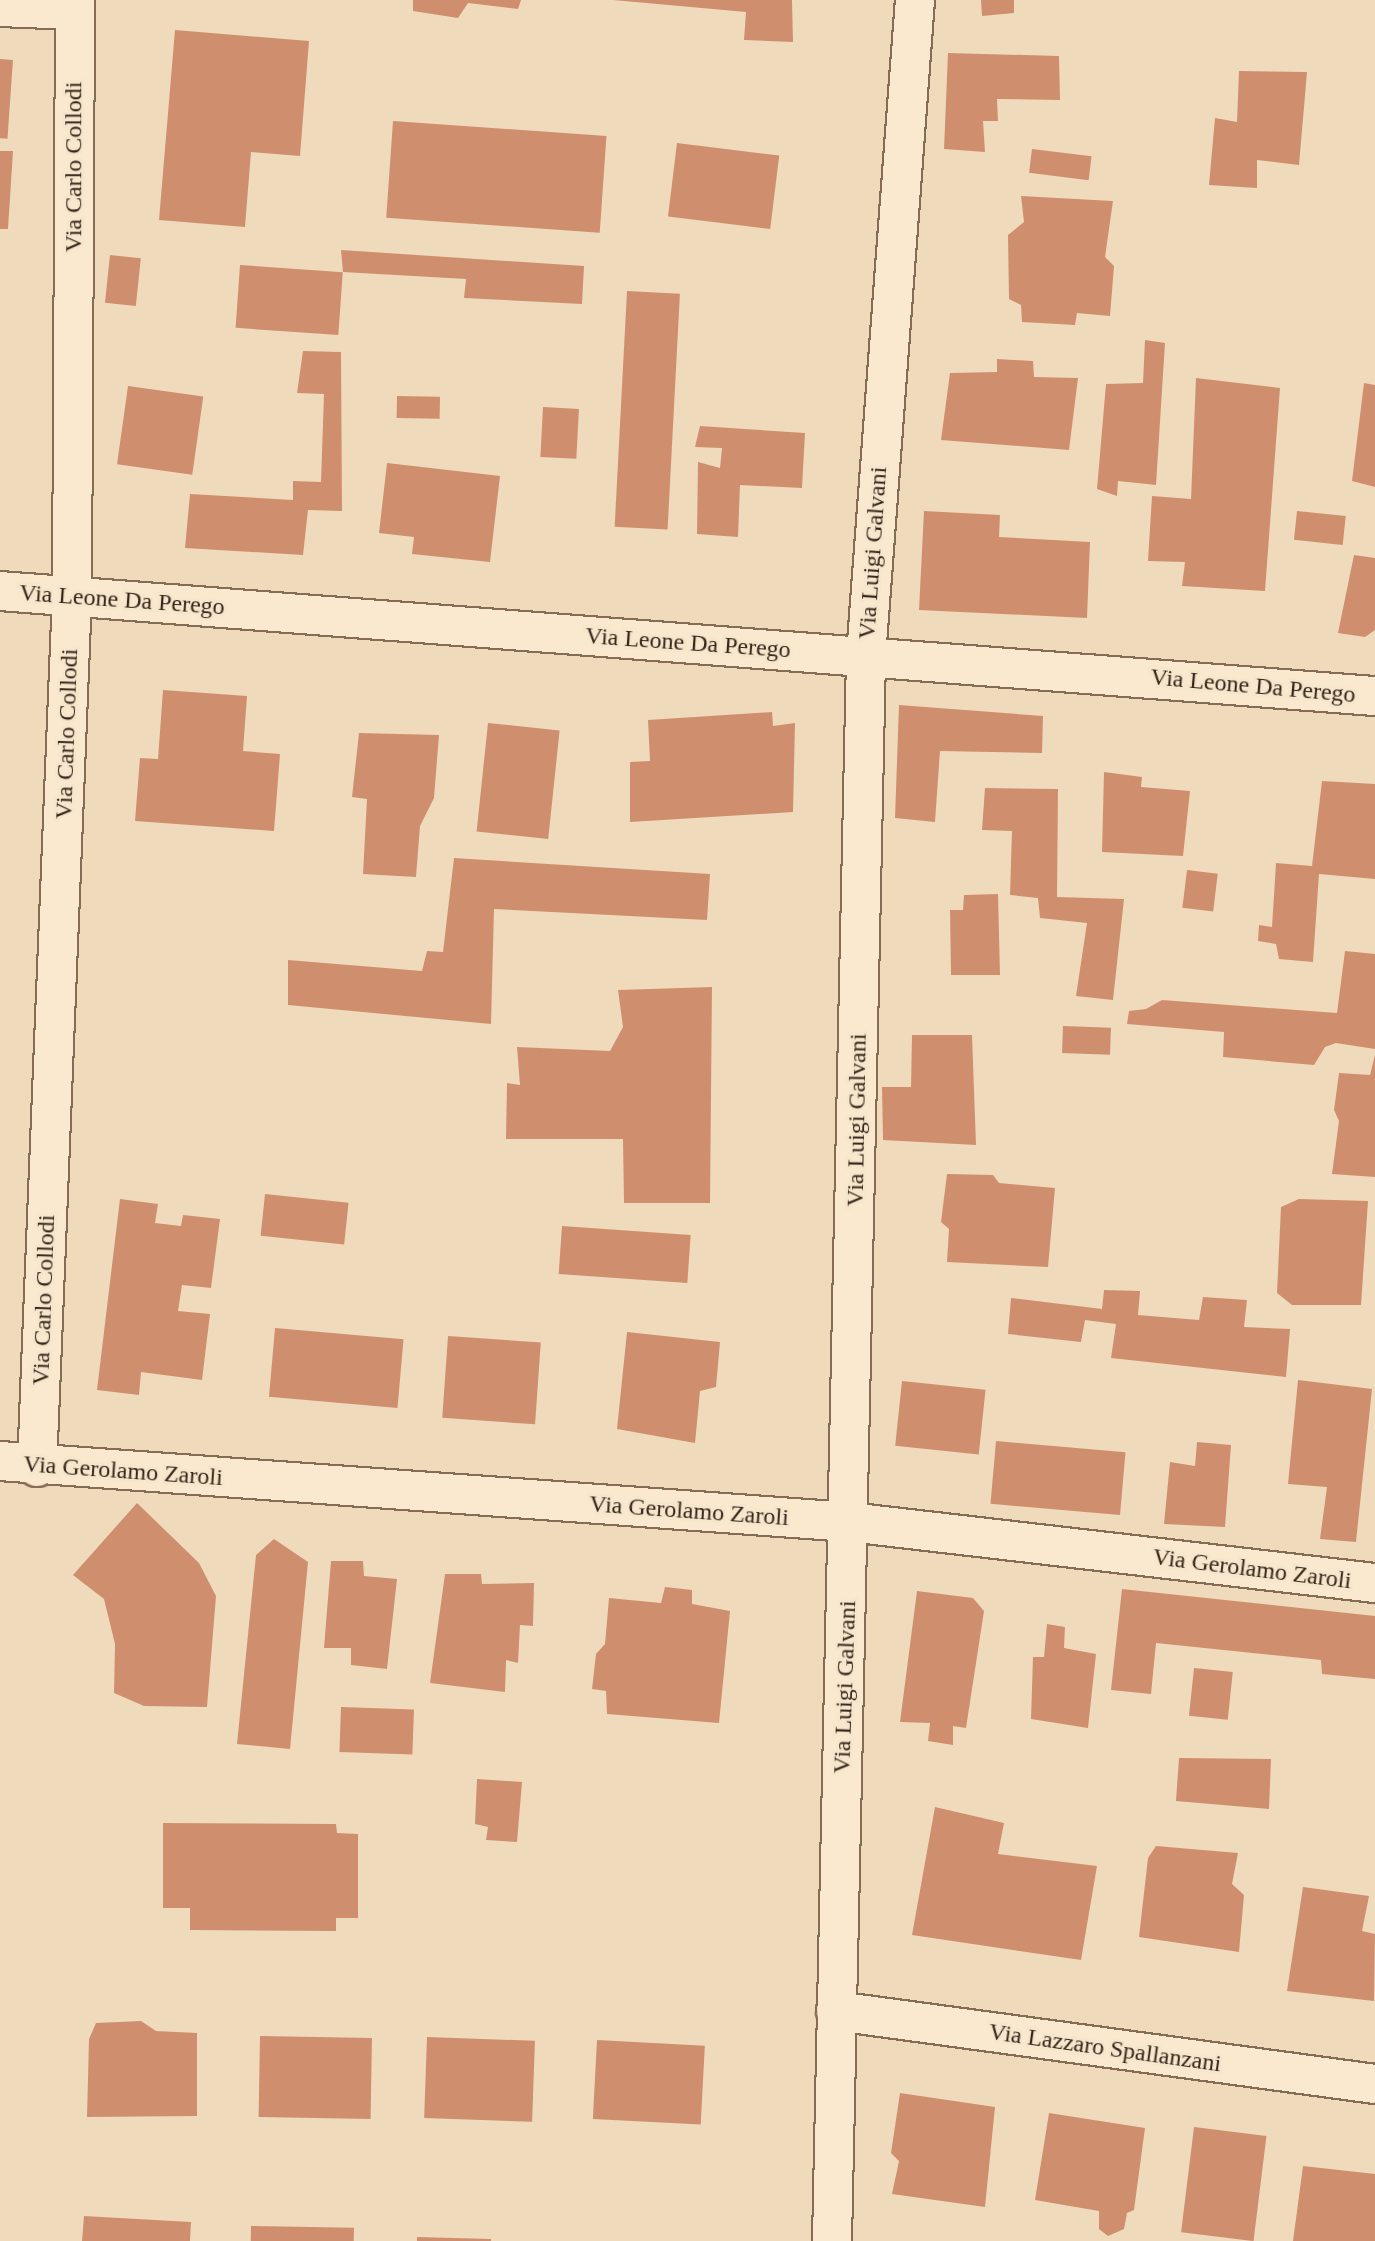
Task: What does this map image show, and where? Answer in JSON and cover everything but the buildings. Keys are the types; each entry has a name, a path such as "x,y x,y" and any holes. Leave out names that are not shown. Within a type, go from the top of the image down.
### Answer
{"street":[{"name":"Via Luigi Galvani","path":"832,2241 866,656 915,0"},
{"path":"0,8 75,5"},
{"name":"Via Carlo Collodi","path":"18,1464 72,597 75,5"},
{"name":"Via Leone Da Perego","path":"0,591 1375,696"},
{"name":"Via Gerolamo Zaroli","path":"18,1464 849,1522 1374,1576"},
{"name":"Via Lazzaro Spallanzani","path":"836,2011 1375,2084"}]}
